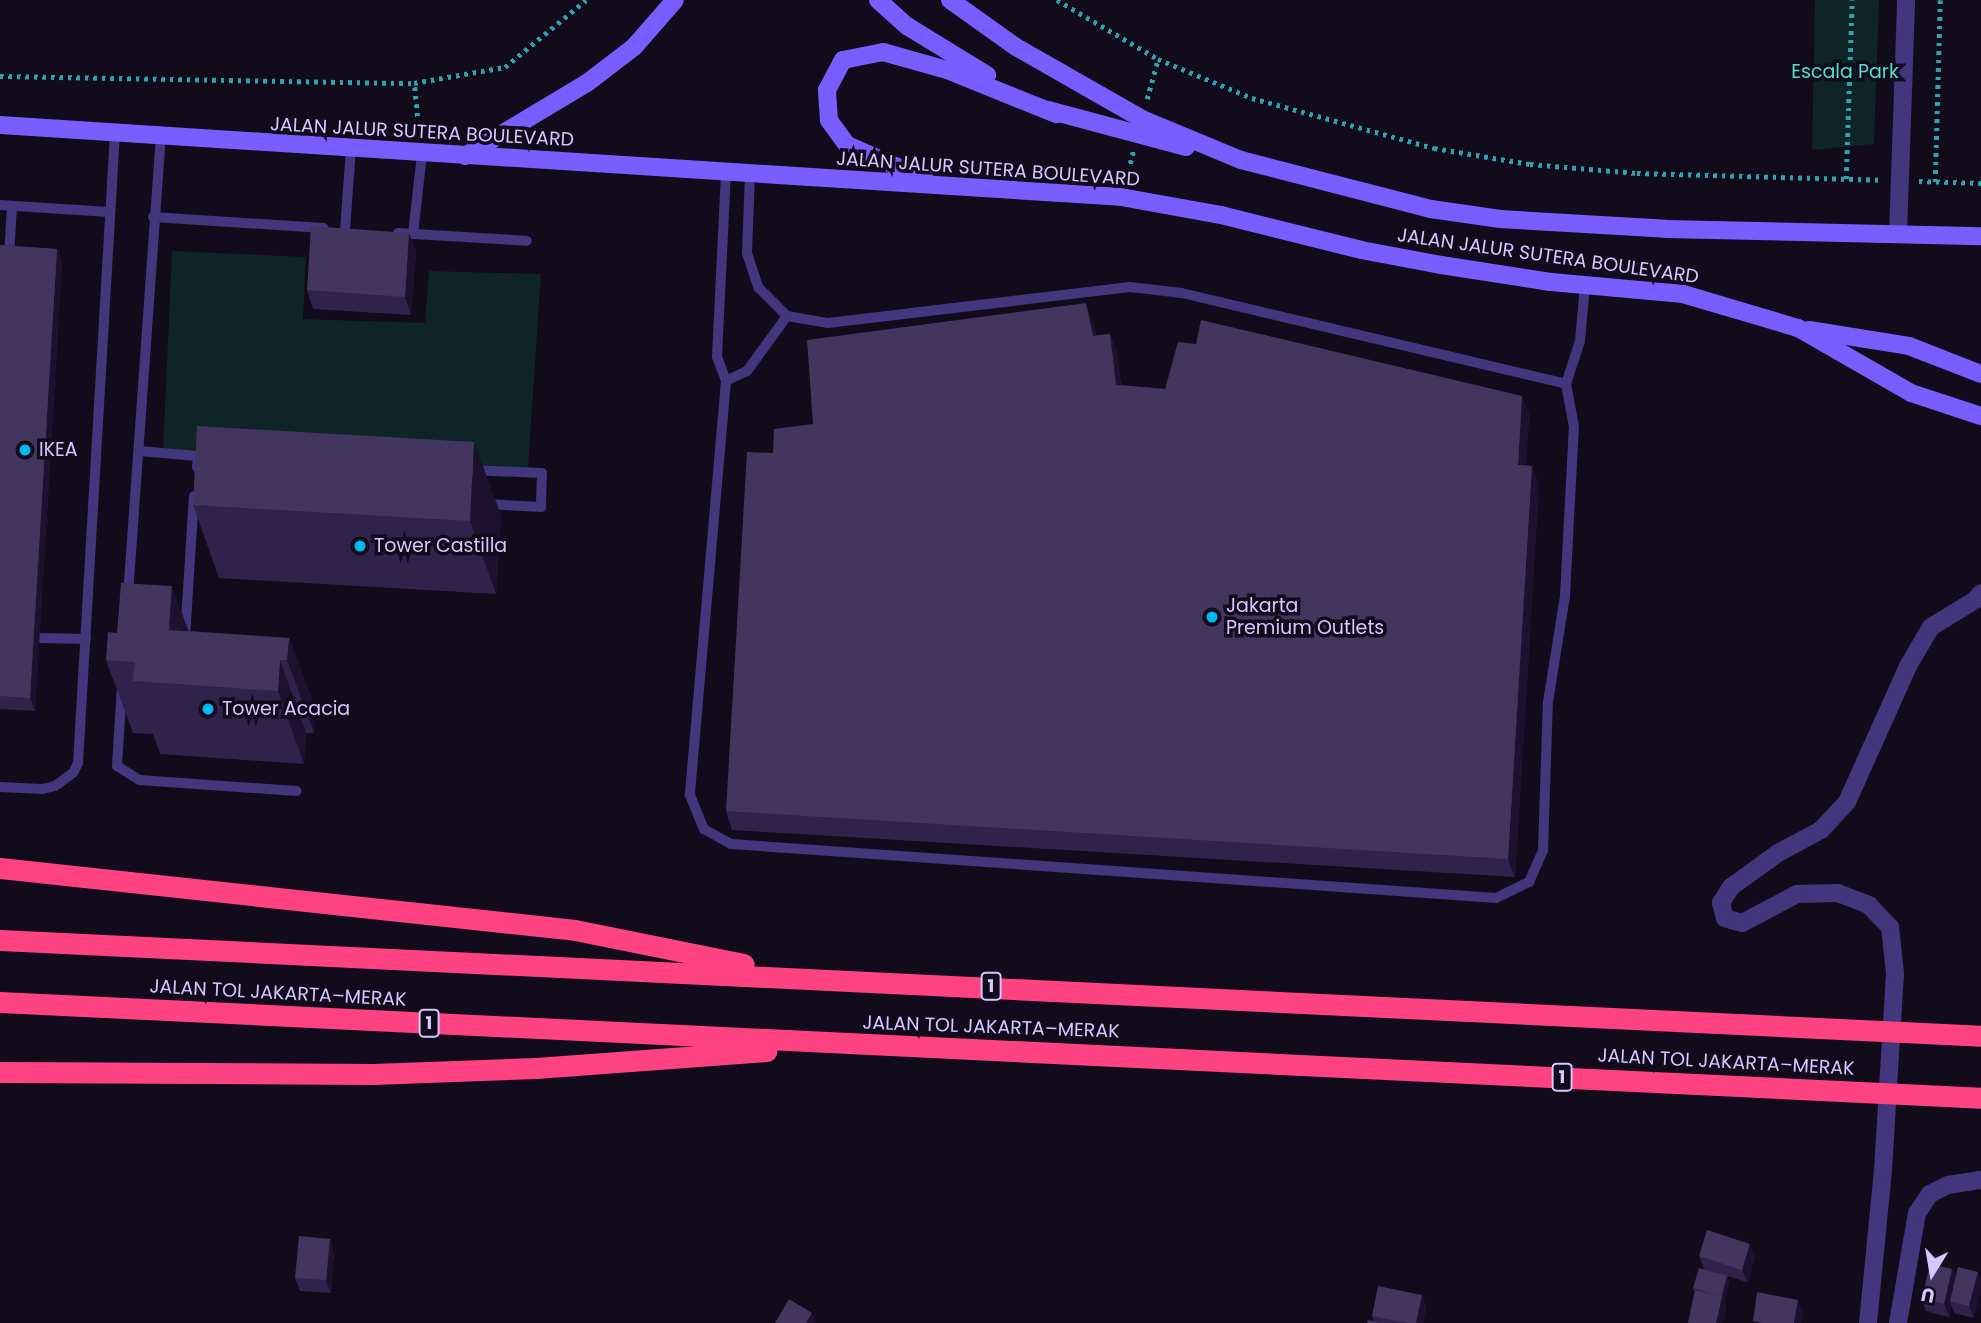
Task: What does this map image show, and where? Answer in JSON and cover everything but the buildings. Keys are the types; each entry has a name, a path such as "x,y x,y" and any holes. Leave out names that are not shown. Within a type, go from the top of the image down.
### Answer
{"highway":[{"path":"0,868 575,930 812,978"},
{"name":"JALAN TOL JAKARTA–MERAK","path":"0,940 1981,1036"},
{"name":"JALAN TOL JAKARTA–MERAK","path":"0,1002 859,1045 1143,1055 1981,1098"},
{"path":"0,1072 373,1074 536,1068 859,1045"}],"main road":[{"path":"465,156 587,83 634,47 675,0"},
{"path":"878,0 907,26 955,58 1056,114"},
{"path":"950,0 1016,47 1140,127"},
{"path":"987,188 920,178 846,145 829,120 827,90 843,60 883,52 947,70 1056,114"},
{"name":"JALAN JALUR SUTERA BOULEVARD","path":"1056,114 1140,127 1241,160 1431,209 1500,219 1666,229 1981,236"},
{"name":"JALAN JALUR SUTERA BOULEVARD","path":"0,125 161,138 1121,197 1221,215 1427,263 1585,285 1684,294 1798,328 1911,393 1981,416"},
{"path":"1798,328 1909,346 1981,374"}],"street":[{"path":"1898,234 1906,0"},
{"path":"1868,1323 1883,1170 1895,973 1890,928 1868,905 1838,893 1797,894 1742,923 1725,918 1721,903 1731,887 1778,853 1821,830 1847,803 1903,677 1931,627 1975,600 1981,593"},
{"path":"1898,1323 1917,1213 1930,1194 1948,1185 1981,1180"}],"lane":[{"path":"0,788 42,789 64,781 73,774 79,752 115,134"},
{"path":"127,607 153,217 161,138"},
{"path":"345,230 351,149"},
{"path":"413,234 422,154"},
{"path":"726,172 717,357 726,381 690,795 704,829 731,844 1496,898 1529,882 1543,850 1548,702 1565,596 1574,428 1566,384 1580,341 1585,285"},
{"path":"750,174 747,253 758,287 787,316 828,323 1130,287 1182,293 1566,384"},
{"path":"0,205 109,212"},
{"path":"9,258 12,206"},
{"path":"153,217 358,231"},
{"path":"385,233 527,241"},
{"path":"726,381 747,371 787,316"},
{"path":"139,451 211,457"},
{"path":"174,637 186,638 198,456"},
{"path":"460,469 542,473 541,507 472,504"},
{"path":"195,491 208,492"},
{"path":"39,638 86,639"},
{"path":"123,673 117,766 139,780 297,791"}],"path":[{"path":"0,76 414,83 505,67 586,0"},
{"path":"1057,0 1158,59 1252,98 1434,148 1530,164 1637,173 1981,183"},
{"path":"1846,179 1852,0"},
{"path":"1935,181 1940,0"},
{"path":"1121,197 1158,59"},
{"path":"414,83 422,154"}],"green space":[{"name":"Escala Park","path":"1815,0 1879,0 1874,144 1812,150"},
{"path":"172,251 306,257 303,319 425,323 429,271 541,274 528,468 163,449"}],"place":[{"name":"IKEA","path":"25,450"},
{"name":"Tower Castilla","path":"360,546"},
{"name":"Jakarta Premium Outlets","path":"1212,617"},
{"name":"Tower Acacia","path":"208,709"}]}
